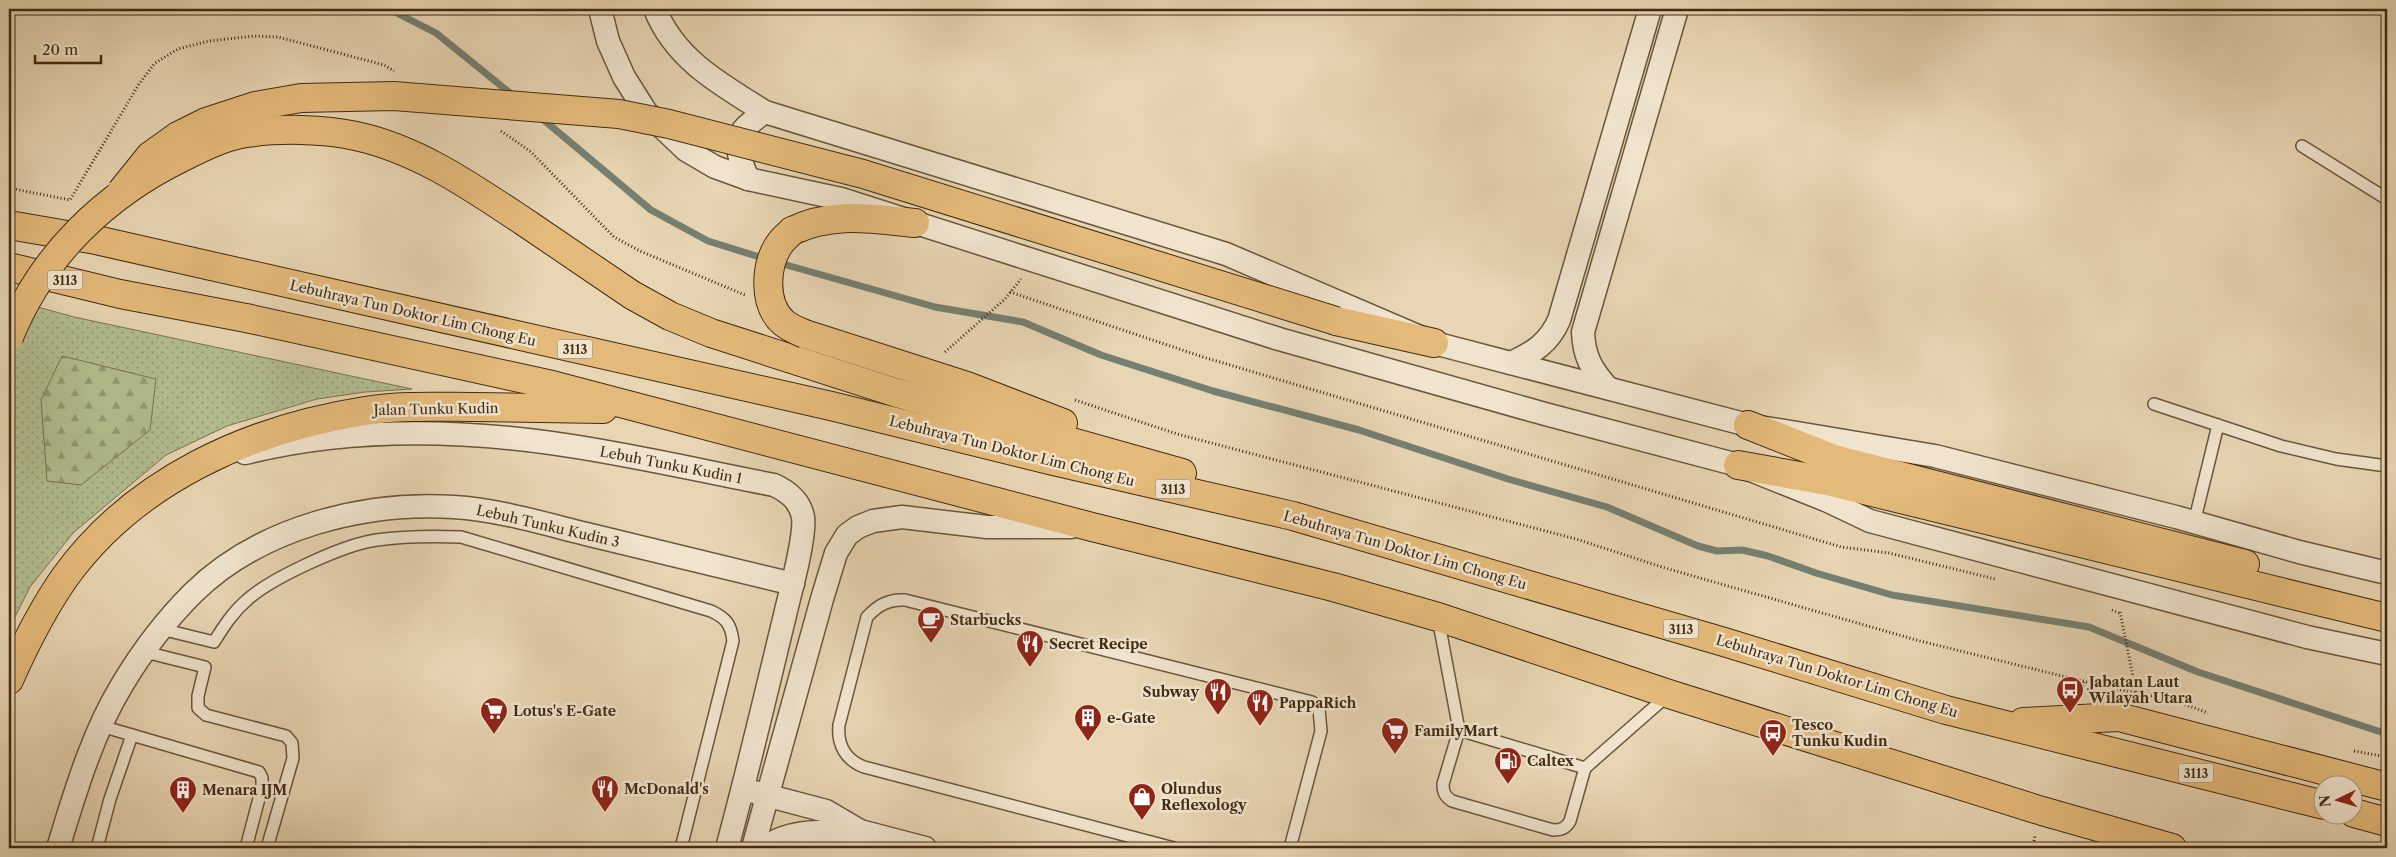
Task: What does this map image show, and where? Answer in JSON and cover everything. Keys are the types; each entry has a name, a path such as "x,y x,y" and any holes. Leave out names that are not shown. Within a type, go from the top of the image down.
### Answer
{"highway":[{"path":"9,337 18,315 50,262 74,234 121,192 150,156 178,136 206,122 255,106 292,100 350,96 394,96 583,110 619,114 669,124 863,174 1336,321 1434,343"},
{"path":"121,192 163,166 193,152 246,133 334,132 358,136 404,151 429,162 526,223 632,295 670,316 711,334 897,393 1222,484"},
{"path":"915,224 842,217 810,222 792,230 781,242 769,272 768,286 772,305 782,321 805,334 967,386 1222,484 1293,516"},
{"name":"Lebuhraya Tun Doktor Lim Chong Eu","path":"9,225 96,240 821,404 1044,459 1293,516 1715,639 1946,710 2314,803"},
{"name":"3113","path":"9,266 120,294 246,318 543,383 1092,527 1333,587 1438,617 1669,694 2033,808 2172,848"},
{"name":"Jalan Tunku Kudin","path":"9,680 26,640 50,601 86,552 145,497 186,469 225,450 286,427 366,411 417,407 647,409"},
{"path":"1748,425 1830,470 2387,618"},
{"path":"1738,465 1830,470 2387,600"},
{"path":"1997,724 2119,717 2387,787"},
{"path":"2364,816 2387,822"}],"street":[{"path":"600,9 608,42 624,78 646,112 686,150 715,167 748,179 842,199 915,224 1279,339 1545,414 1738,465 1828,501 1870,521 2307,637 2387,654"},
{"path":"656,9 659,19 677,47 704,73 765,112 1226,254 1434,343 1607,386 1748,425 1935,456 2299,552 2387,573"},
{"path":"1511,363 1540,347 1548,339 1559,320 1650,9"},
{"path":"1607,386 1592,371 1587,359 1583,332 1678,9"},
{"path":"748,179 740,158 738,138 740,131 746,124 765,112"},
{"name":"Lebuh Tunku Kudin 1","path":"186,469 307,441 418,433 551,442 774,485 783,489 797,500 804,520 793,584 727,848"},
{"name":"Lebuh Tunku Kudin 3","path":"58,848 75,793 101,726 122,685 162,629 194,593 228,565 266,543 301,529 340,517 377,509 420,506 488,510 793,584"},
{"path":"753,848 769,796 822,599 836,553 847,535 858,527 872,521 902,516 987,527 1092,527"},
{"path":"743,789 826,811 860,831 926,848"},
{"path":"764,848 787,836 806,833 860,831"}],"lane":[{"path":"2302,146 2387,199"},
{"path":"2154,404 2281,446 2336,459 2387,466"},
{"path":"2194,523 2218,425"},
{"path":"162,629 214,642 231,616 248,599 272,582 329,555 375,540 433,536 461,537 723,616 731,627 733,641 680,848"},
{"path":"1174,848 864,767 852,761 842,749 838,739 839,725 867,617 879,605 896,599 905,600 1312,702 1319,710 1321,731 1290,848"},
{"path":"1438,617 1459,730 1443,784 1443,791 1446,797 1452,801 1554,830 1560,830 1566,827 1570,821 1585,768 1669,694"},
{"path":"145,652 206,667 198,696 198,708 206,715 286,736 292,743 293,758 267,848"},
{"path":"101,726 259,772 262,778 262,786 246,848"},
{"path":"1459,730 1585,768"},
{"path":"97,848 110,799 132,735"}],"path":[{"path":"9,188 70,200 139,84 155,63 178,49 227,39 254,36 278,37 384,65 398,73"},
{"path":"494,129 503,131 532,152 614,236 640,251 749,296"},
{"path":"1010,292 1203,357 1841,547 1889,553 2004,581"},
{"path":"938,360 958,339 1005,299"},
{"path":"1073,399 1177,434 1576,539 1665,568 1920,642 2084,682 2170,698 2213,714"},
{"path":"2112,610 2121,614"},
{"path":"2123,627 2136,692"},
{"path":"2078,689 2082,689 2084,682"},
{"path":"2350,750 2387,758"},
{"path":"2030,834 2036,835 2033,848"},
{"path":"2016,845 2027,848"}],"green space":[{"path":"9,299 74,317 412,389 365,392 317,399 227,426 166,455 73,533 30,587 9,629"},
{"path":"62,356 156,379 150,430 81,485 47,481 41,400"}],"waterway":[{"path":"389,9 436,33 515,97"},
{"path":"539,116 651,210 708,241 766,259"},
{"path":"776,262 935,307 1023,322 1101,355 1213,391 1359,430 1508,479 1607,507 1698,546 1717,551 1742,550 1768,556 1816,573 1892,595 2089,627 2198,672 2387,734"}],"place":[{"name":"Starbucks","path":"931,644"},
{"name":"Secret Recipe","path":"1030,668"},
{"name":"Jabatan Laut Wilayah Utara","path":"2070,714"},
{"name":"Subway","path":"1218,716"},
{"name":"PappaRich","path":"1260,727"},
{"name":"Lotus's E-Gate","path":"494,735"},
{"name":"e-Gate","path":"1088,742"},
{"name":"FamilyMart","path":"1395,755"},
{"name":"Tesco Tunku Kudin","path":"1773,757"},
{"name":"Caltex","path":"1508,785"},
{"name":"McDonald's","path":"605,813"},
{"name":"Menara IJM","path":"183,814"},
{"name":"Olundus Reflexology","path":"1142,821"}]}
